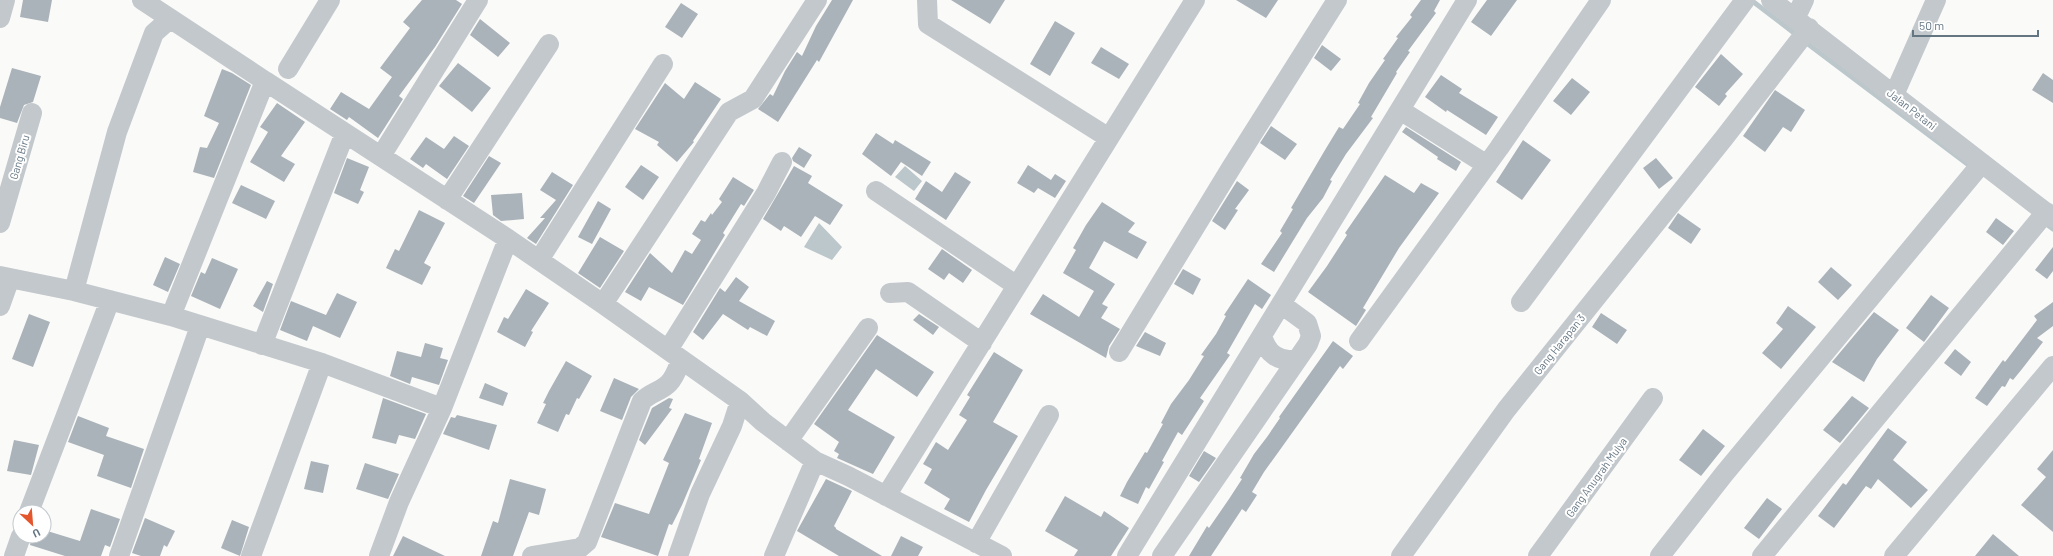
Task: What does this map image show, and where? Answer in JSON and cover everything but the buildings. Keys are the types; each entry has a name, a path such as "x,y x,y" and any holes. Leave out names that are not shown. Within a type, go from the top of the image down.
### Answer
{"street":[{"path":"0,18 5,0"},
{"path":"142,0 539,260 740,401 763,422 814,461 886,496 1002,556"},
{"path":"288,69 330,0"},
{"path":"381,156 478,0"},
{"path":"603,304 729,112 753,99 817,0"},
{"path":"927,0 928,24 1109,138"},
{"path":"886,496 1195,0"},
{"path":"1119,352 1231,168 1337,0"},
{"path":"1126,556 1467,0"},
{"path":"1360,341 1487,165 1601,0"},
{"name":"Jalan Petani","path":"1771,0 1801,32 1894,95 1982,163 2044,218"},
{"name":"Gang Harapan 3","path":"1401,556 1506,410 1724,138 1801,32 1804,0"},
{"path":"1894,95 1936,0"},
{"path":"1521,302 1742,3"},
{"path":"74,291 117,132 154,33 170,18"},
{"path":"447,200 549,44"},
{"path":"539,260 663,64"},
{"path":"171,316 265,81"},
{"path":"1400,110 1487,165"},
{"name":"Gang Biru","path":"0,223 32,114"},
{"path":"262,345 346,133"},
{"path":"532,556 580,548 587,542 642,401 650,394 665,387 671,382 675,355 782,162"},
{"path":"1660,556 1724,474 1982,163"},
{"path":"876,191 1017,286"},
{"path":"1762,556 2044,218"},
{"path":"379,556 400,502 442,408 508,240"},
{"path":"0,306 5,277 74,291 171,316 322,363 442,408"},
{"path":"890,293 908,292 982,342"},
{"path":"32,504 110,300"},
{"path":"1162,556 1308,344 1311,336 1308,324 1281,304"},
{"path":"119,556 200,326"},
{"path":"788,441 868,328"},
{"path":"1262,335 1265,346 1273,356 1288,361 1297,359"},
{"path":"251,556 322,363"},
{"path":"1894,556 2053,366"},
{"name":"Gang Anugrah Mulya","path":"1538,556 1653,398"},
{"path":"678,556 700,494 732,426 740,401"},
{"path":"976,543 1049,415"},
{"path":"774,556 814,461"},
{"path":"14,556 18,544"}],"shaded area":[{"path":"905,166 922,181 914,191 895,177"},
{"path":"819,223 842,247 832,260 804,247"}],"waterway":[{"path":"1751,0 1798,36"},
{"path":"1804,41 1970,166"},
{"path":"2045,223 2053,229"}]}
